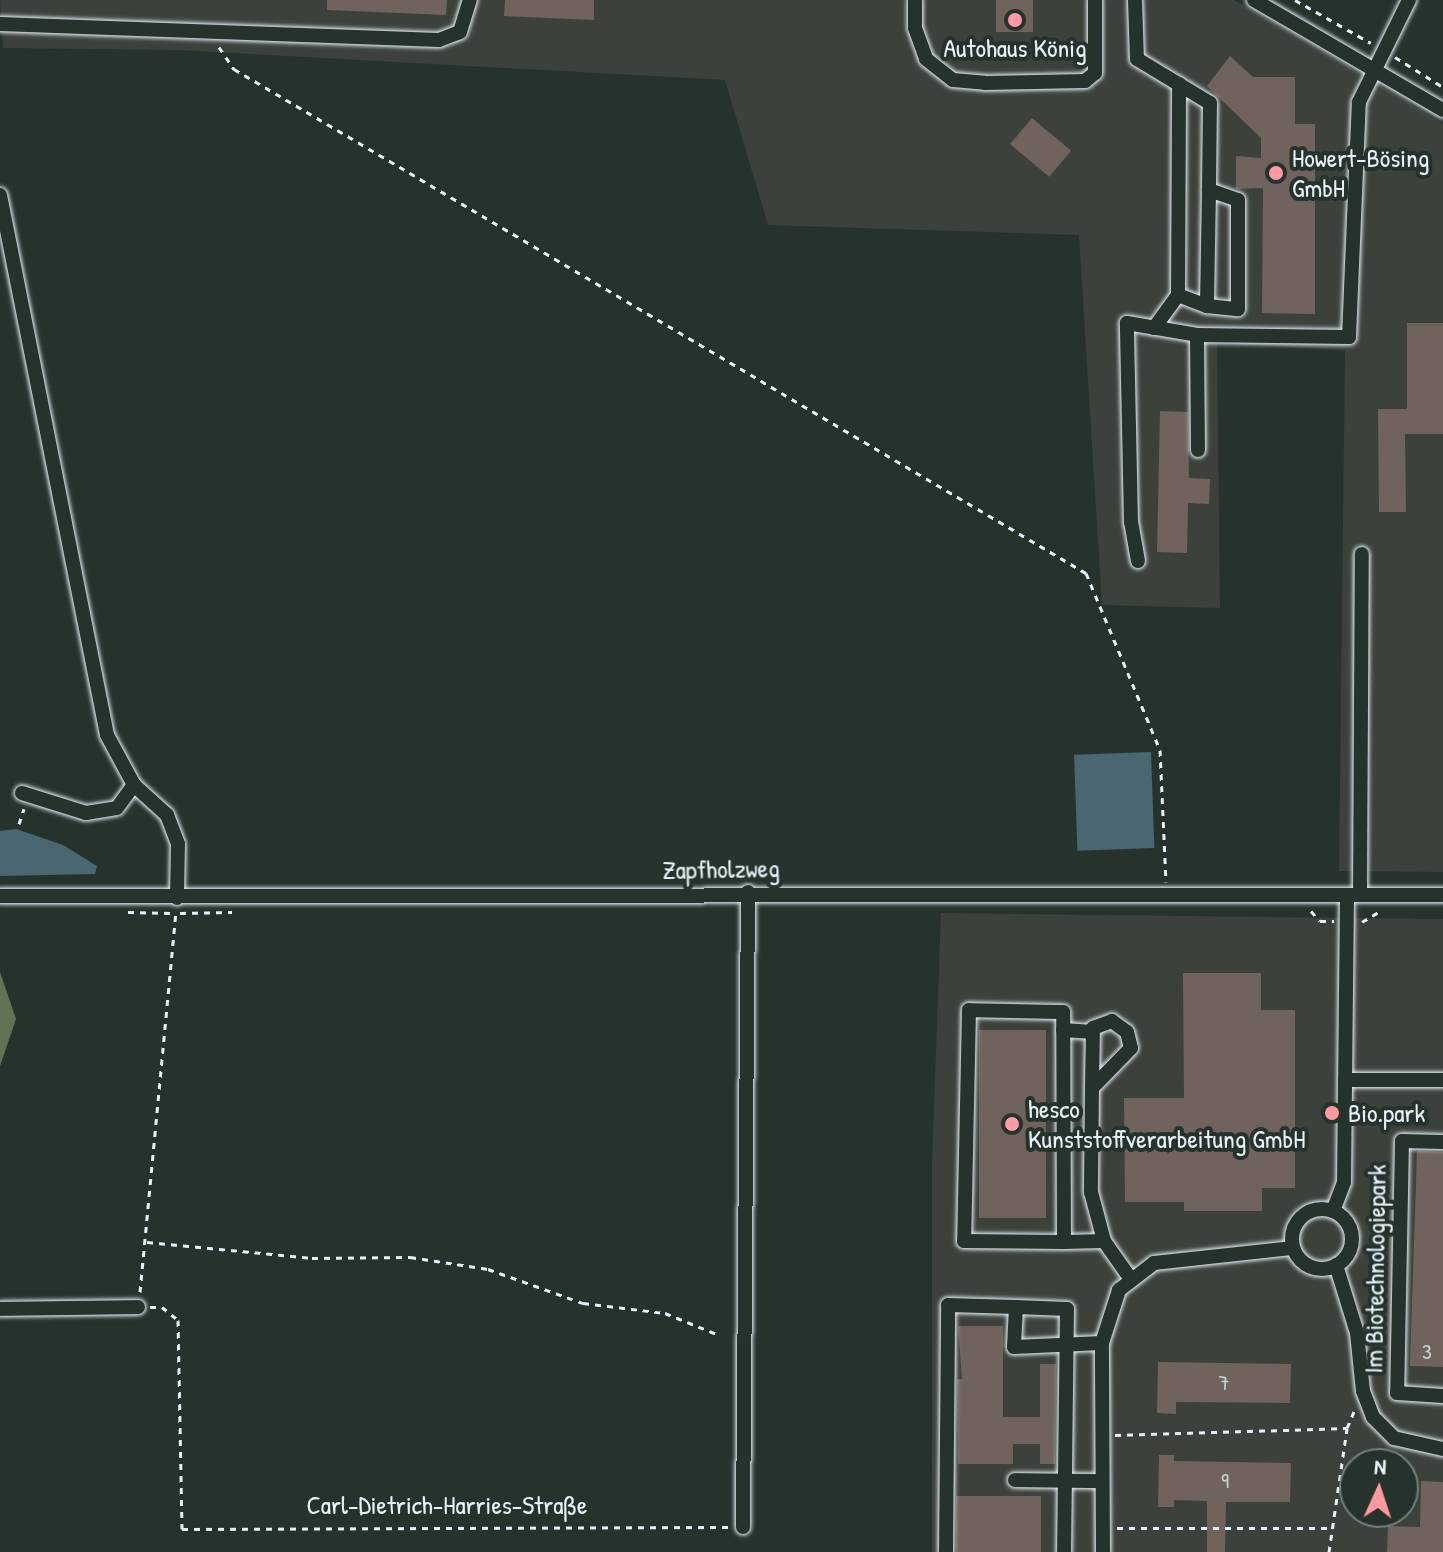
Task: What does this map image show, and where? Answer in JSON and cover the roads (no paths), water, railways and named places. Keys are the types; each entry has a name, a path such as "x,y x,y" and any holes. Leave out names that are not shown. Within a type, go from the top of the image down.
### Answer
{"street":[{"path":"0,24 439,40 460,32 470,0"},
{"path":"915,0 915,28 926,59 953,80 985,83 1085,81 1095,73 1095,0"},
{"path":"1135,0 1137,59 1210,103 1207,306"},
{"path":"1254,0 1443,110"},
{"path":"1138,561 1131,522 1127,323 1197,335 1349,337 1355,127 1373,67 1409,0"},
{"path":"1154,328 1178,295 1179,84"},
{"path":"1178,295 1207,306 1238,309 1238,200 1209,190"},
{"path":"0,195 107,735 134,785 167,815 178,844 177,898"},
{"path":"1197,335 1198,450"},
{"name":"Im Biotechnologiepark","path":"1333,1211 1344,1182 1347,921 1353,895 1362,554"},
{"path":"22,793 86,813 117,808 134,785"},
{"path":"743,1527 748,892"},
{"name":"Zapfholzweg","path":"0,896 177,898 748,892 1443,895"},
{"path":"1064,1242 1063,1012 969,1010 964,1241 1064,1242 1104,1241"},
{"path":"1063,1030 1093,1030 1112,1021 1127,1032 1131,1048 1092,1088"},
{"path":"1093,1030 1091,1192 1104,1241 1130,1278"},
{"path":"1345,1080 1443,1080"},
{"name":"Im Biotechnologiepark","path":"1443,1142 1402,1141 1397,1334 1397,1393 1443,1396"},
{"name":"Im Biotechnologiepark","path":"1314,1210 1333,1211 1348,1223 1352,1242 1336,1265 1310,1266 1293,1248 1298,1221 1314,1210"},
{"path":"1103,1552 1102,1343 1108,1315 1130,1278 1154,1263 1293,1248"},
{"name":"Im Biotechnologiepark","path":"1336,1265 1357,1333 1363,1391 1373,1417 1394,1438 1443,1449"},
{"path":"946,1552 948,1305 1067,1309 1064,1552"},
{"path":"0,1309 138,1307"},
{"path":"1016,1307 1014,1347 1102,1343"},
{"path":"1015,1480 1067,1483 1102,1481"}],"water":[{"path":"1151,752 1154,848 1077,851 1074,755"},
{"path":"16,829 63,845 97,866 95,874 0,876 0,831"}],"place":[{"name":"Autohaus König","path":"1015,20"},
{"name":"Howert-Bösing GmbH","path":"1276,173"},
{"name":"Bio.park","path":"1332,1113"},
{"name":"hesco Kunststoffverarbeitung GmbH","path":"1012,1124"}]}
